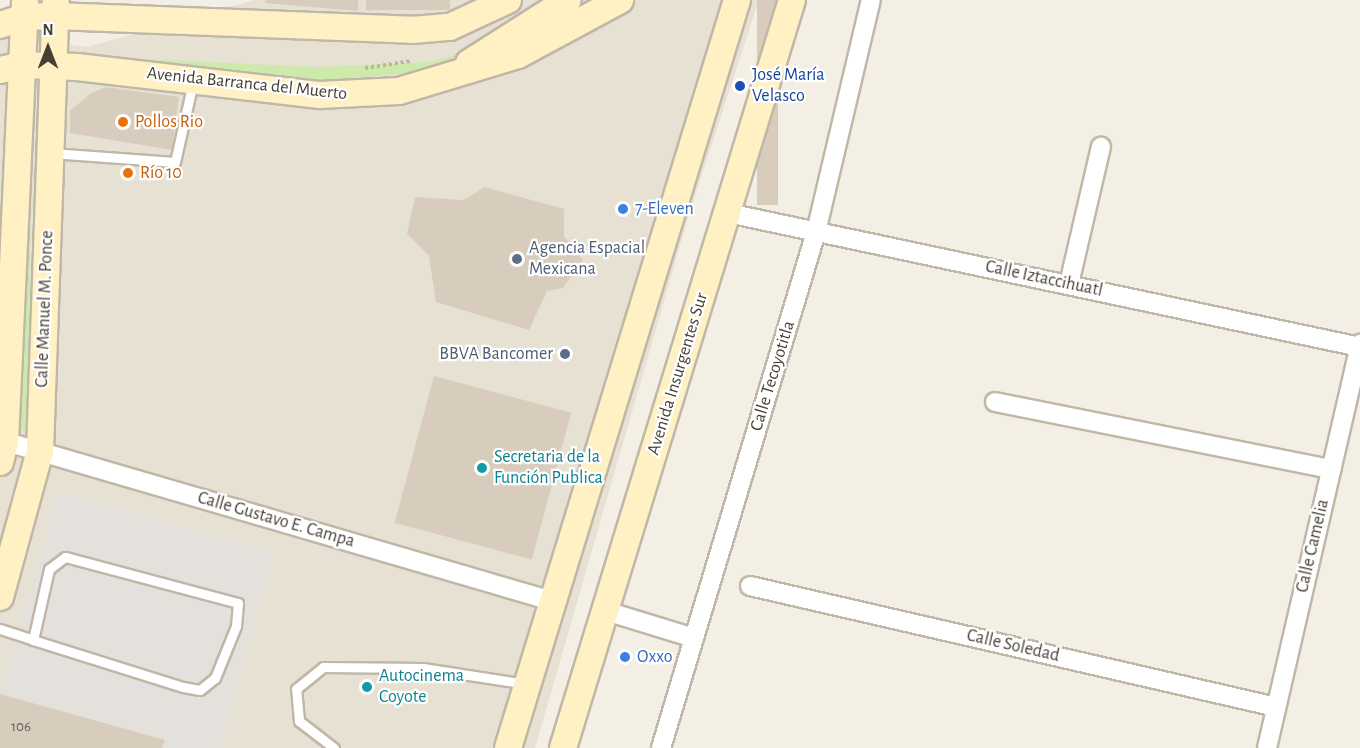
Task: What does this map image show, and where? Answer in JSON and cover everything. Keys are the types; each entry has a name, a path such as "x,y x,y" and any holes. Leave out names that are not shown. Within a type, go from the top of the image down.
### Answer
{"main road":[{"path":"0,25 25,8 60,5 113,19 412,30 450,27 508,0"},
{"path":"451,79 483,52 568,0"},
{"name":"Avenida Barranca del Muerto","path":"11,68 52,65 359,95 451,79 518,56 620,0"},
{"path":"508,748 737,0"},
{"name":"Avenida Insurgentes Sur","path":"563,748 792,0"},
{"name":"Calle Manuel M. Ponce","path":"0,597 40,451 52,65 60,5"},
{"name":"Calle Manuel M. Ponce","path":"2,448 11,68 25,8"}],"street":[{"name":"Calle Tecoyotitla","path":"661,748 816,232 871,0"},
{"path":"1069,284 1101,147"},
{"name":"Calle Iztaccihuatl","path":"728,213 1360,346"},
{"name":"Calle Camelia","path":"1267,748 1360,346"},
{"path":"995,402 1331,469"},
{"name":"Calle Gustavo E. Campa","path":"2,448 40,451 552,601"},
{"name":"Calle Soledad","path":"750,586 1276,707"},
{"path":"606,611 694,638"}],"lane":[{"path":"50,153 175,162 193,79"},
{"path":"0,629 33,640 200,690 215,678 236,626 238,603 65,557 49,569 33,640"},
{"path":"334,748 299,721 296,689 323,667 423,668 527,685"}],"path":[{"path":"354,69 424,60"}],"shaded area":[{"path":"254,0 759,0 690,211 535,748 0,748 0,35 87,47"},
{"path":"58,491 275,552 220,748 162,748 164,739 0,694"}],"green space":[{"path":"493,46 473,67 319,81 193,79 71,56 318,67 429,62"},
{"path":"13,116 30,116 30,431 13,431"}],"building":[{"path":"266,0 358,0 358,11 265,3"},
{"path":"366,0 450,0 450,10 366,10"},
{"path":"757,0 778,0 778,205 757,205"},
{"name":"Pollos Rio","path":"106,87 179,97 172,150 70,133 70,111 91,93"},
{"path":"485,187 564,209 564,236 583,260 563,288 547,291 529,330 436,302 429,256 407,234 415,197 463,200"},
{"name":"Secretaria de la Función Publica","path":"434,376 571,413 532,560 395,523"},
{"path":"0,694 165,740 162,748 0,748"}],"place":[{"name":"José María Velasco","path":"740,86"},
{"name":"Pollos Rio","path":"123,122"},
{"name":"Río 10","path":"128,173"},
{"name":"7-Eleven","path":"623,209"},
{"name":"Agencia Espacial Mexicana","path":"517,259"},
{"name":"BBVA Bancomer","path":"565,354"},
{"name":"Secretaria de la Función Publica","path":"482,468"},
{"name":"Oxxo","path":"625,657"},
{"name":"Autocinema Coyote","path":"367,687"}]}
